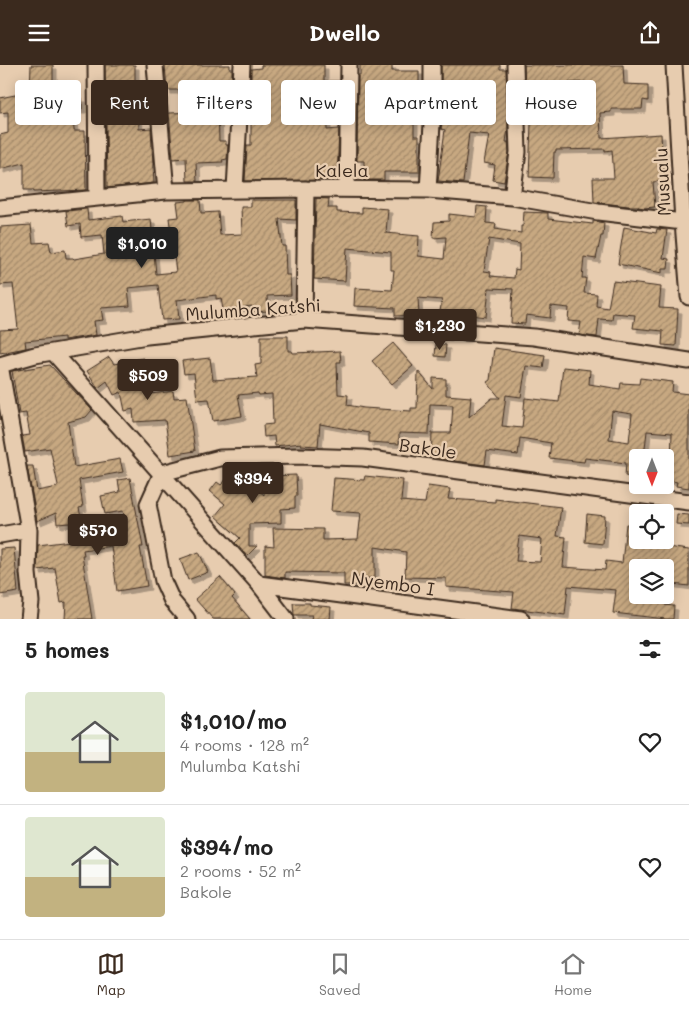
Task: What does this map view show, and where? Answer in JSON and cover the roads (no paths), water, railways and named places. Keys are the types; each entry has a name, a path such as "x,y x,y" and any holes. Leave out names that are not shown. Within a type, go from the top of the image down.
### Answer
{"street":[{"path":"96,65 97,198"},
{"path":"155,65 166,191"},
{"path":"235,189 242,65"},
{"path":"348,189 349,65"},
{"path":"428,190 432,124 432,65"},
{"path":"512,197 518,152 516,65"},
{"name":"Musualu","path":"674,65 684,143 683,221 689,297"},
{"name":"Kalela","path":"0,209 166,191 235,189 428,190 512,197 598,212 683,221"},
{"path":"304,320 306,189"},
{"name":"Mulumba Katshi","path":"0,365 53,352 147,336 304,320 534,337 689,361"},
{"path":"53,352 259,584 286,619"},
{"path":"0,365 6,433 29,530 28,573 31,602 29,619"},
{"name":"Bakole","path":"162,473 220,458 298,456 364,458 689,502"},
{"path":"162,473 148,504 164,581 172,601 187,619"},
{"path":"0,535 29,530"},
{"name":"Nyembo I","path":"259,584 522,619"}]}
